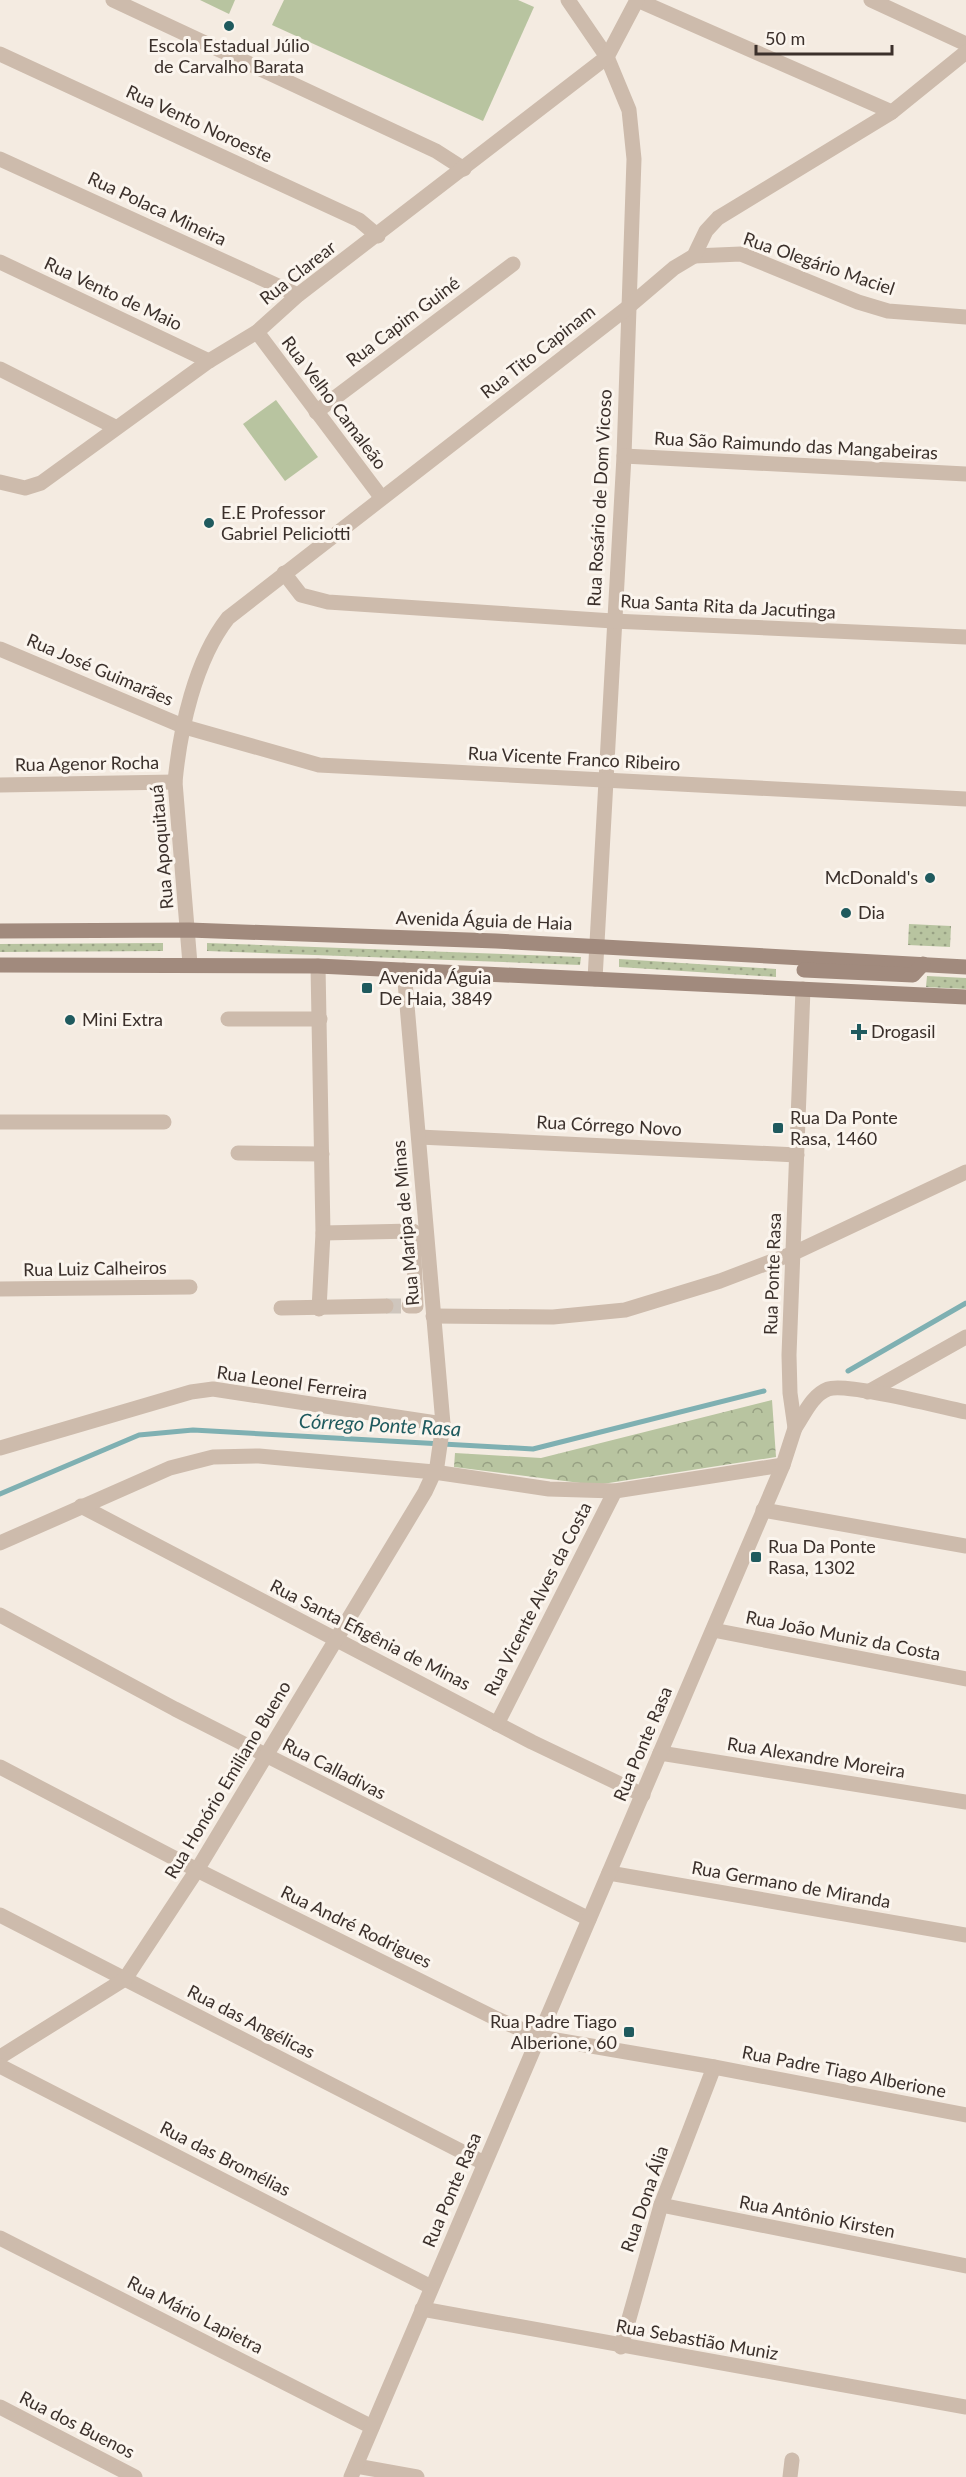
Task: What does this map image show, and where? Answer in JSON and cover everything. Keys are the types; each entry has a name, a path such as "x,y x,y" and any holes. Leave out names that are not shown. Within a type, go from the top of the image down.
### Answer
{"main road":[{"name":"Avenida Águia de Haia","path":"0,931 189,930 597,945 804,964 923,964 966,967"},
{"path":"803,989 804,964"},
{"path":"0,965 318,966 966,997"}],"street":[{"path":"113,0 436,151 464,169"},
{"name":"Rua Rosário de Dom Vicoso","path":"568,0 607,57 629,110 634,159 627,308 624,456 613,621 607,780 595,979"},
{"path":"607,57 637,0 892,112"},
{"path":"871,0 966,44"},
{"path":"694,256 706,231 718,218 892,112 966,52"},
{"name":"Rua Vento Noroeste","path":"0,54 359,220 378,236"},
{"name":"Rua Clarear","path":"0,482 25,488 41,483 115,427 209,361 257,332 298,295 378,236 607,57"},
{"name":"Rua Polaca Mineira","path":"0,159 298,295"},
{"name":"Rua Olegário Maciel","path":"694,256 741,254 858,302 888,311 966,317"},
{"name":"Rua Tito Capinam","path":"185,727 201,664 213,638 228,618 627,308 674,268 694,256"},
{"name":"Rua Vento de Maio","path":"0,262 209,361"},
{"name":"Rua Capim Guiné","path":"316,412 513,264"},
{"name":"Rua Velho Camaleão","path":"257,332 381,497"},
{"path":"0,369 115,427"},
{"name":"Rua São Raimundo das Mangabeiras","path":"624,456 966,474"},
{"name":"Rua Santa Rita da Jacutinga","path":"284,573 301,595 320,601 613,621 966,637"},
{"name":"Rua José Guimarães","path":"0,649 185,727"},
{"name":"Rua Vicente Franco Ribeiro","path":"185,727 319,765 966,799"},
{"name":"Rua Apoquitauá","path":"185,727 175,782 190,964"},
{"name":"Rua Agenor Rocha","path":"0,785 175,782"},
{"path":"318,966 323,1233 319,1309"},
{"name":"Rua Maripa de Minas","path":"404,970 443,1426 436,1469"},
{"name":"Rua Ponte Rasa","path":"353,2471 764,1510 783,1465 795,1428 790,1393 789,1355 803,989"},
{"path":"228,1019 320,1019"},
{"path":"0,1122 164,1122"},
{"name":"Rua Córrego Novo","path":"419,1137 797,1155"},
{"path":"238,1154 322,1154"},
{"path":"433,1316 553,1317 625,1310 720,1281 794,1253 966,1172"},
{"path":"323,1233 412,1231 416,1306 409,1306"},
{"name":"Rua Luiz Calheiros","path":"0,1289 190,1287"},
{"path":"281,1308 386,1306"},
{"path":"868,1392 966,1337"},
{"path":"795,1428 816,1397 828,1388 841,1387 966,1412"},
{"name":"Rua Leonel Ferreira","path":"0,1448 191,1392 213,1389 443,1426"},
{"path":"0,1543 170,1468 213,1457 259,1456 436,1469 549,1489 615,1491 783,1465"},
{"name":"Rua Honório Emiliano Bueno","path":"0,2057 125,1979 196,1870 337,1641 436,1469"},
{"name":"Rua Vicente Alves da Costa","path":"497,1724 615,1491"},
{"name":"Rua Santa Efigênia de Minas","path":"81,1506 497,1724 643,1795"},
{"path":"764,1510 966,1546"},
{"name":"Rua Calladivas","path":"0,1615 265,1756 589,1919"},
{"name":"Rua João Muniz da Costa","path":"713,1630 966,1679"},
{"name":"Rua Alexandre Moreira","path":"660,1753 966,1802"},
{"name":"Rua André Rodrigues","path":"0,1767 196,1870 538,2037 714,2067"},
{"name":"Rua Germano de Miranda","path":"609,1873 966,1935"},
{"name":"Rua das Angélicas","path":"0,1916 484,2163"},
{"name":"Rua das Bromélias","path":"0,2066 431,2287"},
{"name":"Rua Padre Tiago Alberione","path":"714,2067 966,2115"},
{"name":"Rua Dona Ália","path":"621,2347 661,2205 714,2067"},
{"name":"Rua Antônio Kirsten","path":"661,2205 966,2266"},
{"name":"Rua Mário Lapietra","path":"0,2238 372,2427"},
{"name":"Rua Sebastião Muniz","path":"422,2309 621,2347 966,2407"},
{"name":"Rua dos Buenos","path":"0,2407 135,2477"},
{"path":"790,2477 792,2460"},
{"path":"353,2471 417,2477"}],"green space":[{"path":"200,0 235,0 229,14"},
{"path":"284,0 518,0 534,7 483,121 272,25"},
{"path":"276,400 318,457 285,481 243,424"},
{"path":"909,924 951,926 950,947 908,945"},
{"path":"163,943 163,951 0,952 0,944"},
{"path":"207,943 581,957 580,965 207,951"},
{"path":"619,959 776,969 776,977 619,967"},
{"path":"927,976 966,978 966,989 926,987"},
{"path":"772,1400 776,1457 596,1485 454,1467 455,1453 541,1458"}],"waterway":[{"name":"Córrego Ponte Rasa","path":"848,1371 966,1303"},
{"name":"Córrego Ponte Rasa","path":"0,1494 139,1435 193,1430 533,1449 764,1391"}],"tunnel":[{"path":"386,1306 409,1306"}],"place":[{"name":"Escola Estadual Júlio de Carvalho Barata","path":"229,26"},
{"name":"E.E Professor Gabriel Peliciotti","path":"209,523"},
{"name":"McDonald's","path":"930,878"},
{"name":"Dia","path":"846,913"},
{"name":"Avenida Águia De Haia, 3849","path":"367,988"},
{"name":"Mini Extra","path":"70,1020"},
{"name":"Drogasil","path":"859,1032"},
{"name":"Rua Da Ponte Rasa, 1460","path":"778,1128"},
{"name":"Rua Da Ponte Rasa, 1302","path":"756,1557"},
{"name":"Rua Padre Tiago Alberione, 60","path":"629,2032"}]}
